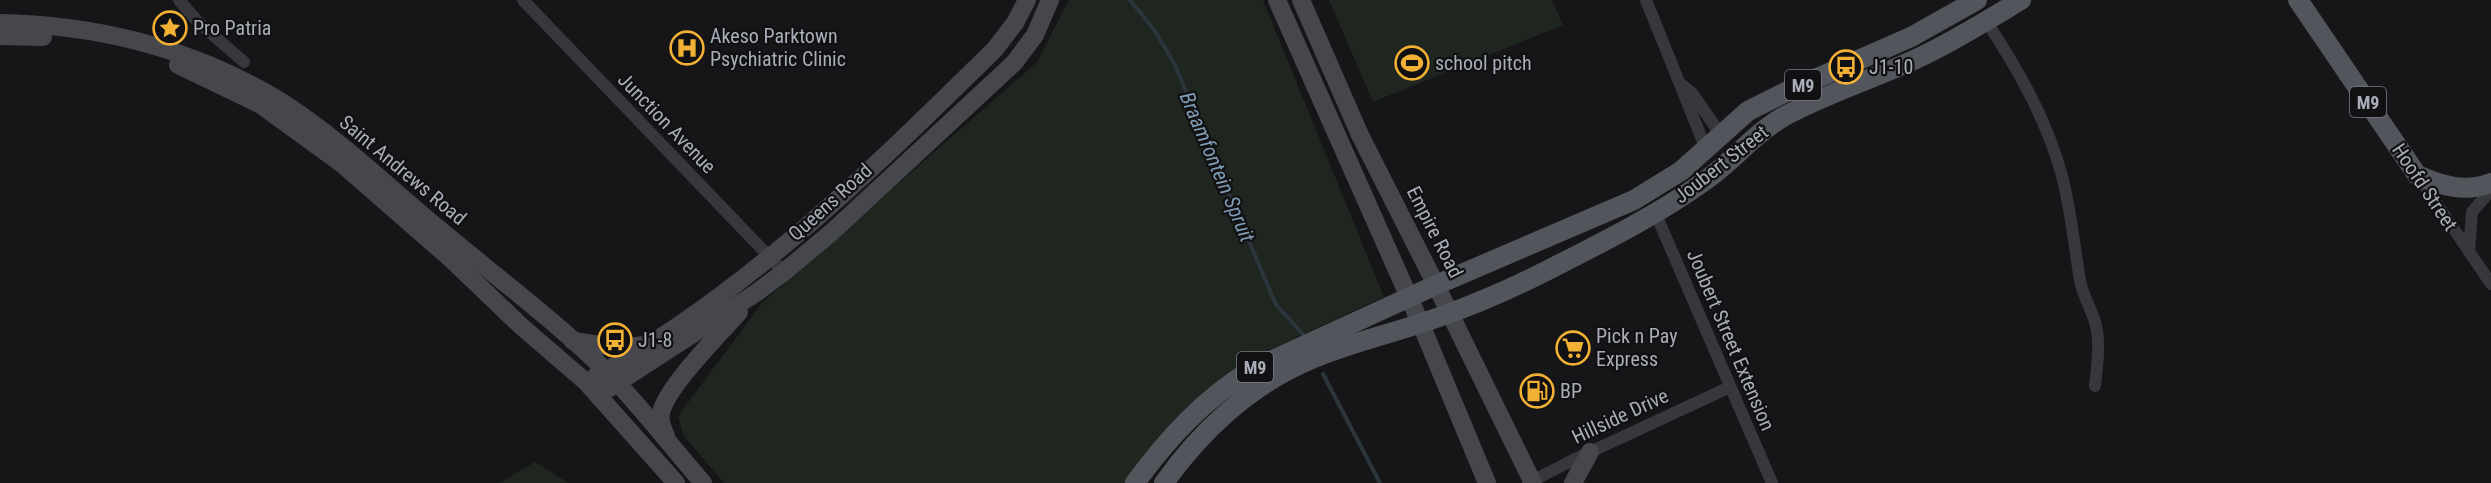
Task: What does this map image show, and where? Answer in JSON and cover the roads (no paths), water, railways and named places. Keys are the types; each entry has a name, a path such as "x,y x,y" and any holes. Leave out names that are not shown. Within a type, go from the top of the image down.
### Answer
{"main road":[{"name":"Queens Road","path":"612,377 649,345 724,293 769,258 861,176 994,49 1015,23 1027,0"},
{"name":"Queens Road","path":"592,388 756,293 832,232 1014,63 1035,34 1050,0"},
{"path":"1277,0 1420,322 1487,483"},
{"name":"Empire Road","path":"1301,0 1359,135 1450,313 1531,482"},
{"name":"Joubert Street","path":"1408,298 1634,200 1664,184 1748,111 1911,37 1977,0"},
{"name":"Joubert Street","path":"1420,322 1450,313 1508,289 1655,212 1707,179 1759,134 1787,115 1914,60 2020,0"},
{"name":"Hoofd Street","path":"2298,0 2417,175"},
{"name":"Saint Andrews Road","path":"0,23 70,27 177,51 209,64 282,102 326,135 573,341 612,377 703,483"},
{"name":"Saint Andrews Road","path":"0,36 68,39 136,52 199,73 261,105 342,164 451,259 521,326 592,388 676,483"},
{"path":"2417,175 2450,187 2468,188 2491,183"},
{"path":"668,443 661,424 660,414 664,405 691,368 756,293"},
{"name":"M9","path":"1135,483 1152,459 1189,418 1236,379 1268,360 1408,298"},
{"name":"M9","path":"1164,483 1196,442 1218,420 1256,390 1305,362 1420,322"},
{"path":"573,341 621,348 649,345"},
{"path":"1573,483 1590,452"}],"street":[{"path":"179,0 198,22 244,62"},
{"name":"Junction Avenue","path":"523,0 784,272"},
{"path":"1646,0 1706,149"},
{"path":"1986,21 2029,93 2049,136 2062,176 2080,283 2095,322 2098,338 2095,386"},
{"path":"1681,84 1692,93 1721,135"},
{"name":"Hoofd Street","path":"2417,175 2491,284"},
{"path":"2469,252 2472,212 2491,190"},
{"name":"Joubert Street Extension","path":"1655,212 1772,483"},
{"name":"Hillside Drive","path":"1531,482 1730,387"}],"waterway":[{"name":"Braamfontein Spruit","path":"1130,0 1155,31 1174,63 1276,305 1303,334"},
{"path":"1323,374 1380,483"}],"place":[{"name":"Pro Patria","path":"170,28"},
{"name":"Akeso Parktown Psychiatric Clinic","path":"687,48"},
{"name":"school pitch","path":"1412,63"},
{"name":"J1-10","path":"1846,67"},
{"name":"J1-8","path":"615,340"},
{"name":"Pick n Pay Express","path":"1573,348"},
{"name":"BP","path":"1537,391"}]}
